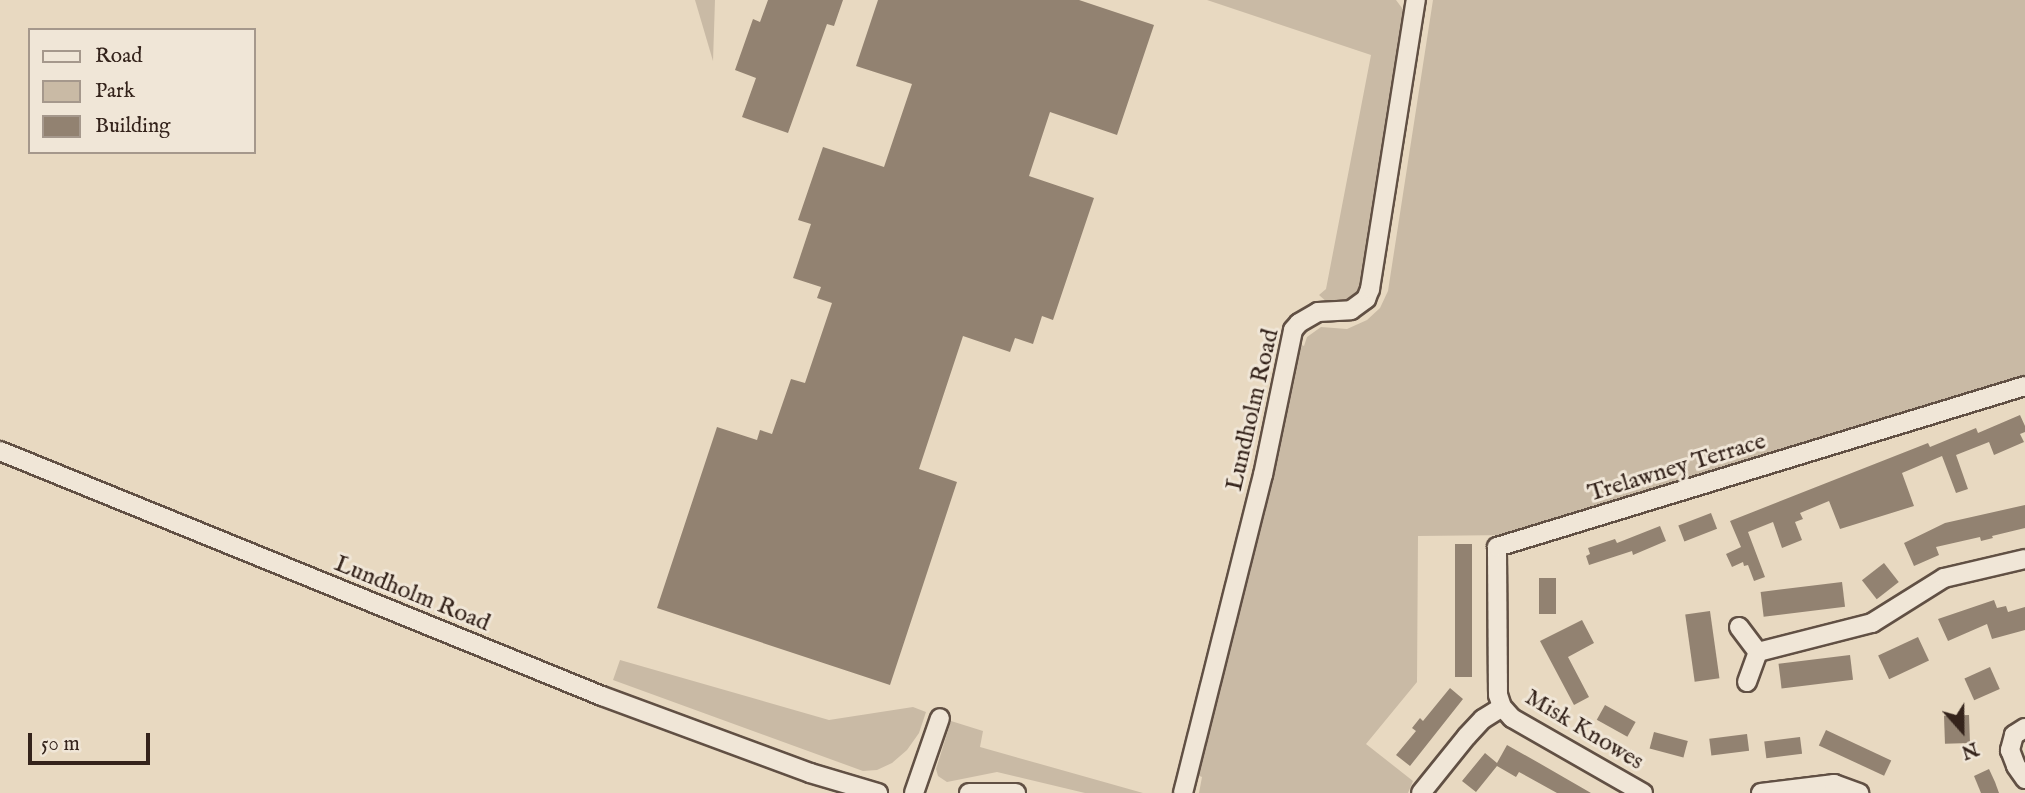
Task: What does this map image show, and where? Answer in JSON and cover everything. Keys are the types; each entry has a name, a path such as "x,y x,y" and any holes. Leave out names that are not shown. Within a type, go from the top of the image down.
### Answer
{"street":[{"name":"Lundholm Road","path":"1183,793 1263,475 1293,330 1299,323 1318,312 1351,310 1366,299 1370,289 1416,0"},
{"name":"Trelawney Terrace","path":"1502,707 1498,695 1497,547 2025,386"},
{"name":"Lundholm Road","path":"0,451 602,696 810,773 878,793"},
{"path":"1758,652 1872,623 1944,578 2025,559"},
{"path":"1739,627 1758,652"},
{"path":"1747,682 1758,652"},
{"path":"1421,793 1483,719 1502,707"},
{"name":"Misk Knowes","path":"1502,707 1512,718 1643,793"},
{"path":"914,793 940,718"},
{"path":"2025,728 2014,735 2010,750 2025,779"},
{"name":"Lundholm Road","path":"810,773 830,793"},
{"path":"1767,793 1834,784 1859,793"},
{"path":"970,793 1016,793"}],"green space":[{"path":"695,0 715,0 713,61"},
{"path":"1207,0 1396,0 1405,12 1361,287 1356,296 1348,300 1328,303 1319,295 1326,289 1371,55"},
{"path":"1433,0 2025,0 2025,378 1510,535 1418,536 1417,682 1366,744 1413,781 1408,793 1199,793 1202,777 1197,775 1299,344 1304,346 1307,337 1321,327 1347,329 1367,320 1380,308 1388,291"},
{"path":"620,660 829,720 913,707 926,712 919,733 907,750 892,763 877,770 863,771 613,680"},
{"path":"951,721 983,731 980,747 1143,793 1085,793 997,772 947,782 938,776 936,769"}],"building":[{"path":"768,0 843,0 834,26 827,24 788,133 742,117 756,78 735,70 753,19 760,22"},
{"path":"878,0 1079,0 1154,25 1117,135 1050,112 1029,176 1094,198 1053,320 1042,316 1033,344 1015,338 1010,352 963,336 919,469 957,482 890,685 657,608 717,427 757,440 760,430 772,434 791,379 805,383 832,303 817,298 821,287 793,278 811,224 798,220 823,147 884,167 912,84 856,66"},
{"path":"2020,415 2025,426 2025,432 2020,434 2024,442 1994,455 1989,442 1956,455 1968,489 1956,493 1942,456 1902,473 1914,506 1840,529 1829,501 1800,513 1803,519 1795,522 1802,540 1782,548 1773,522 1748,532 1765,577 1754,581 1748,565 1744,566 1743,562 1732,567 1726,554 1741,547 1730,521 1928,443 1930,447 1976,428 1978,433"},
{"path":"2025,505 2025,528 1981,541 1980,537 1936,547 1939,555 1914,566 1904,543 1945,523"},
{"path":"1711,513 1717,529 1684,541 1678,526"},
{"path":"1660,526 1666,541 1633,555 1632,551 1589,565 1586,556 1590,554 1588,548 1615,539 1617,543"},
{"path":"1455,544 1472,544 1472,677 1455,677"},
{"path":"1884,563 1899,582 1877,599 1862,580"},
{"path":"1539,578 1556,578 1556,614 1539,614"},
{"path":"1842,582 1845,607 1764,617 1761,592"},
{"path":"1994,600 1997,608 2006,606 2008,612 2025,607 2025,630 1992,639 1987,624 1948,641 1938,619"},
{"path":"1710,611 1719,678 1695,682 1685,614"},
{"path":"1582,620 1594,643 1568,657 1589,697 1574,705 1540,641"},
{"path":"1918,637 1929,661 1889,679 1878,656"},
{"path":"1850,655 1853,680 1782,689 1779,664"},
{"path":"1990,667 2000,689 1974,700 1964,678"},
{"path":"1450,688 1463,699 1410,766 1396,755 1416,731 1412,728 1420,718 1423,721"},
{"path":"1605,705 1636,722 1627,737 1597,720"},
{"path":"1969,715 1970,743 1945,744 1944,716"},
{"path":"1826,730 1891,760 1884,776 1819,745"},
{"path":"1654,732 1688,741 1683,757 1650,748"},
{"path":"1747,734 1749,751 1711,756 1709,739"},
{"path":"1800,737 1802,754 1766,758 1764,741"},
{"path":"1507,745 1591,793 1557,793 1519,772 1516,777 1497,766 1476,792 1462,781 1485,753 1497,763"},
{"path":"1989,769 1999,793 1981,793 1974,776"}]}
